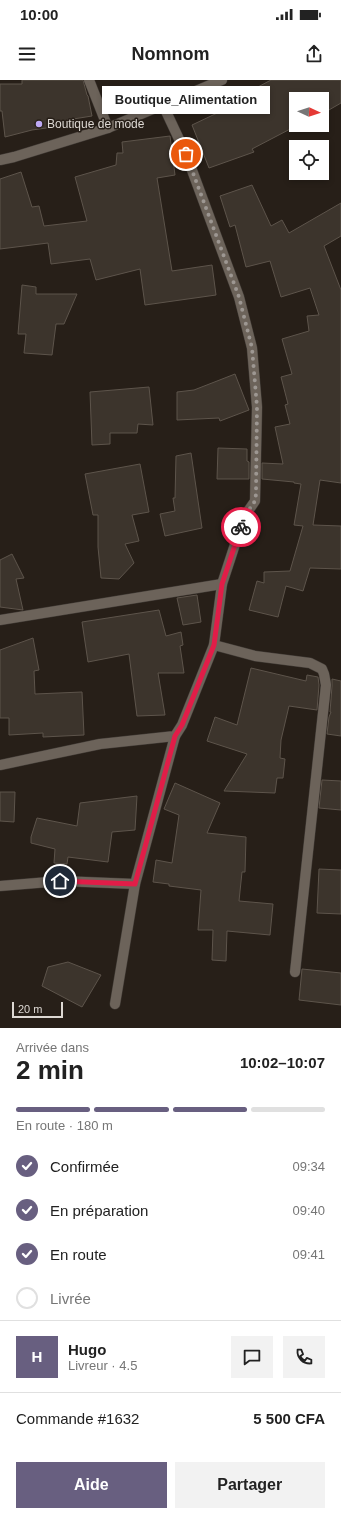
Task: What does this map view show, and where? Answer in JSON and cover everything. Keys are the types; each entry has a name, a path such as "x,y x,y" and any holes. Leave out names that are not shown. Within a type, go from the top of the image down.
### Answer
{"street":[{"path":"89,80 108,128"},
{"path":"0,160 108,128 222,80"},
{"path":"115,1004 135,884 175,736 182,725 214,645 222,584 244,517 255,501 256,494 257,407 252,348 239,297 186,154 163,105"},
{"path":"0,620 222,584"},
{"path":"214,645 255,656 310,663 322,669 324,674 326,684 295,972"},
{"path":"0,765 100,744 175,736"},
{"path":"0,886 60,881 135,884"}],"building":[{"path":"22,80 83,80 92,116 67,120 68,125 32,130 5,137 2,111 0,111 0,84 22,84"},
{"path":"271,80 341,80 341,103 329,110 329,92 289,92 289,130 252,149 254,152 209,168 192,125 232,106 230,102"},
{"path":"170,136 175,175 157,178 172,271 212,265 216,295 145,305 140,269 96,280 90,259 51,264 48,243 0,249 0,179 21,172 32,207 39,206 44,226 87,221 75,177 116,165 117,153 123,153 122,142"},
{"path":"252,185 271,226 282,220 289,233 341,203 341,236 324,246 341,290 341,483 320,480 313,525 341,526 341,569 310,568 303,591 286,586 278,617 249,610 257,581 264,583 264,572 290,571 303,526 294,525 301,484 262,479 262,463 283,464 275,427 290,424 285,405 288,404 281,377 292,374 282,339 309,331 307,316 319,315 310,288 281,297 270,261 246,267 235,225 230,227 220,196"},
{"path":"22,285 36,287 36,294 77,294 64,324 56,324 52,355 24,353 26,334 18,334"},
{"path":"235,374 249,410 220,421 219,418 177,420 177,392 194,390"},
{"path":"149,387 153,425 138,424 137,433 110,433 110,444 92,445 90,392"},
{"path":"218,448 247,449 249,479 217,479"},
{"path":"191,453 202,528 165,536 160,514 175,511 173,498 175,498 176,456"},
{"path":"140,464 149,512 132,515 139,541 125,544 134,563 119,579 101,578 98,547 98,515 93,515 85,474"},
{"path":"12,554 24,578 16,579 23,610 0,607 0,560"},
{"path":"197,595 201,622 183,625 177,598"},
{"path":"159,610 166,636 181,632 183,645 180,646 184,673 158,673 165,715 137,716 129,654 88,662 82,622"},
{"path":"33,638 39,670 34,671 35,694 82,692 84,735 43,737 43,733 9,735 9,718 0,718 0,650"},
{"path":"251,668 306,681 307,675 318,677 319,685 317,710 289,706 281,740 280,758 285,759 283,778 277,778 275,793 224,791 247,754 207,741 215,717 237,725"},
{"path":"332,679 341,681 341,736 327,734 331,712"},
{"path":"322,780 341,781 341,810 319,808"},
{"path":"175,783 220,803 207,833 246,837 245,872 242,872 239,901 273,904 270,935 227,931 226,961 212,960 213,930 198,930 201,890 169,886 169,884 153,882 156,860 172,863 179,815 164,809"},
{"path":"0,792 15,792 14,822 0,821"},
{"path":"137,796 135,830 112,832 108,862 68,857 67,864 54,863 55,849 31,843 31,837 37,818 77,826 80,803"},
{"path":"319,869 341,870 341,914 317,913"},
{"path":"68,962 101,975 82,1007 42,986 48,967"},
{"path":"302,969 341,973 341,1005 299,1000"}],"way so far":[{"path":"186,154 239,297 252,348 257,407 256,494 255,501 247,511 241,527"}],"place":[{"name":"Boutique de mode","path":"39,124"},
{"name":"Boutique_Alimentation","path":"186,154"}],"route":[{"path":"60,881 135,884 175,736 182,725 214,645 222,584 241,527"}]}
